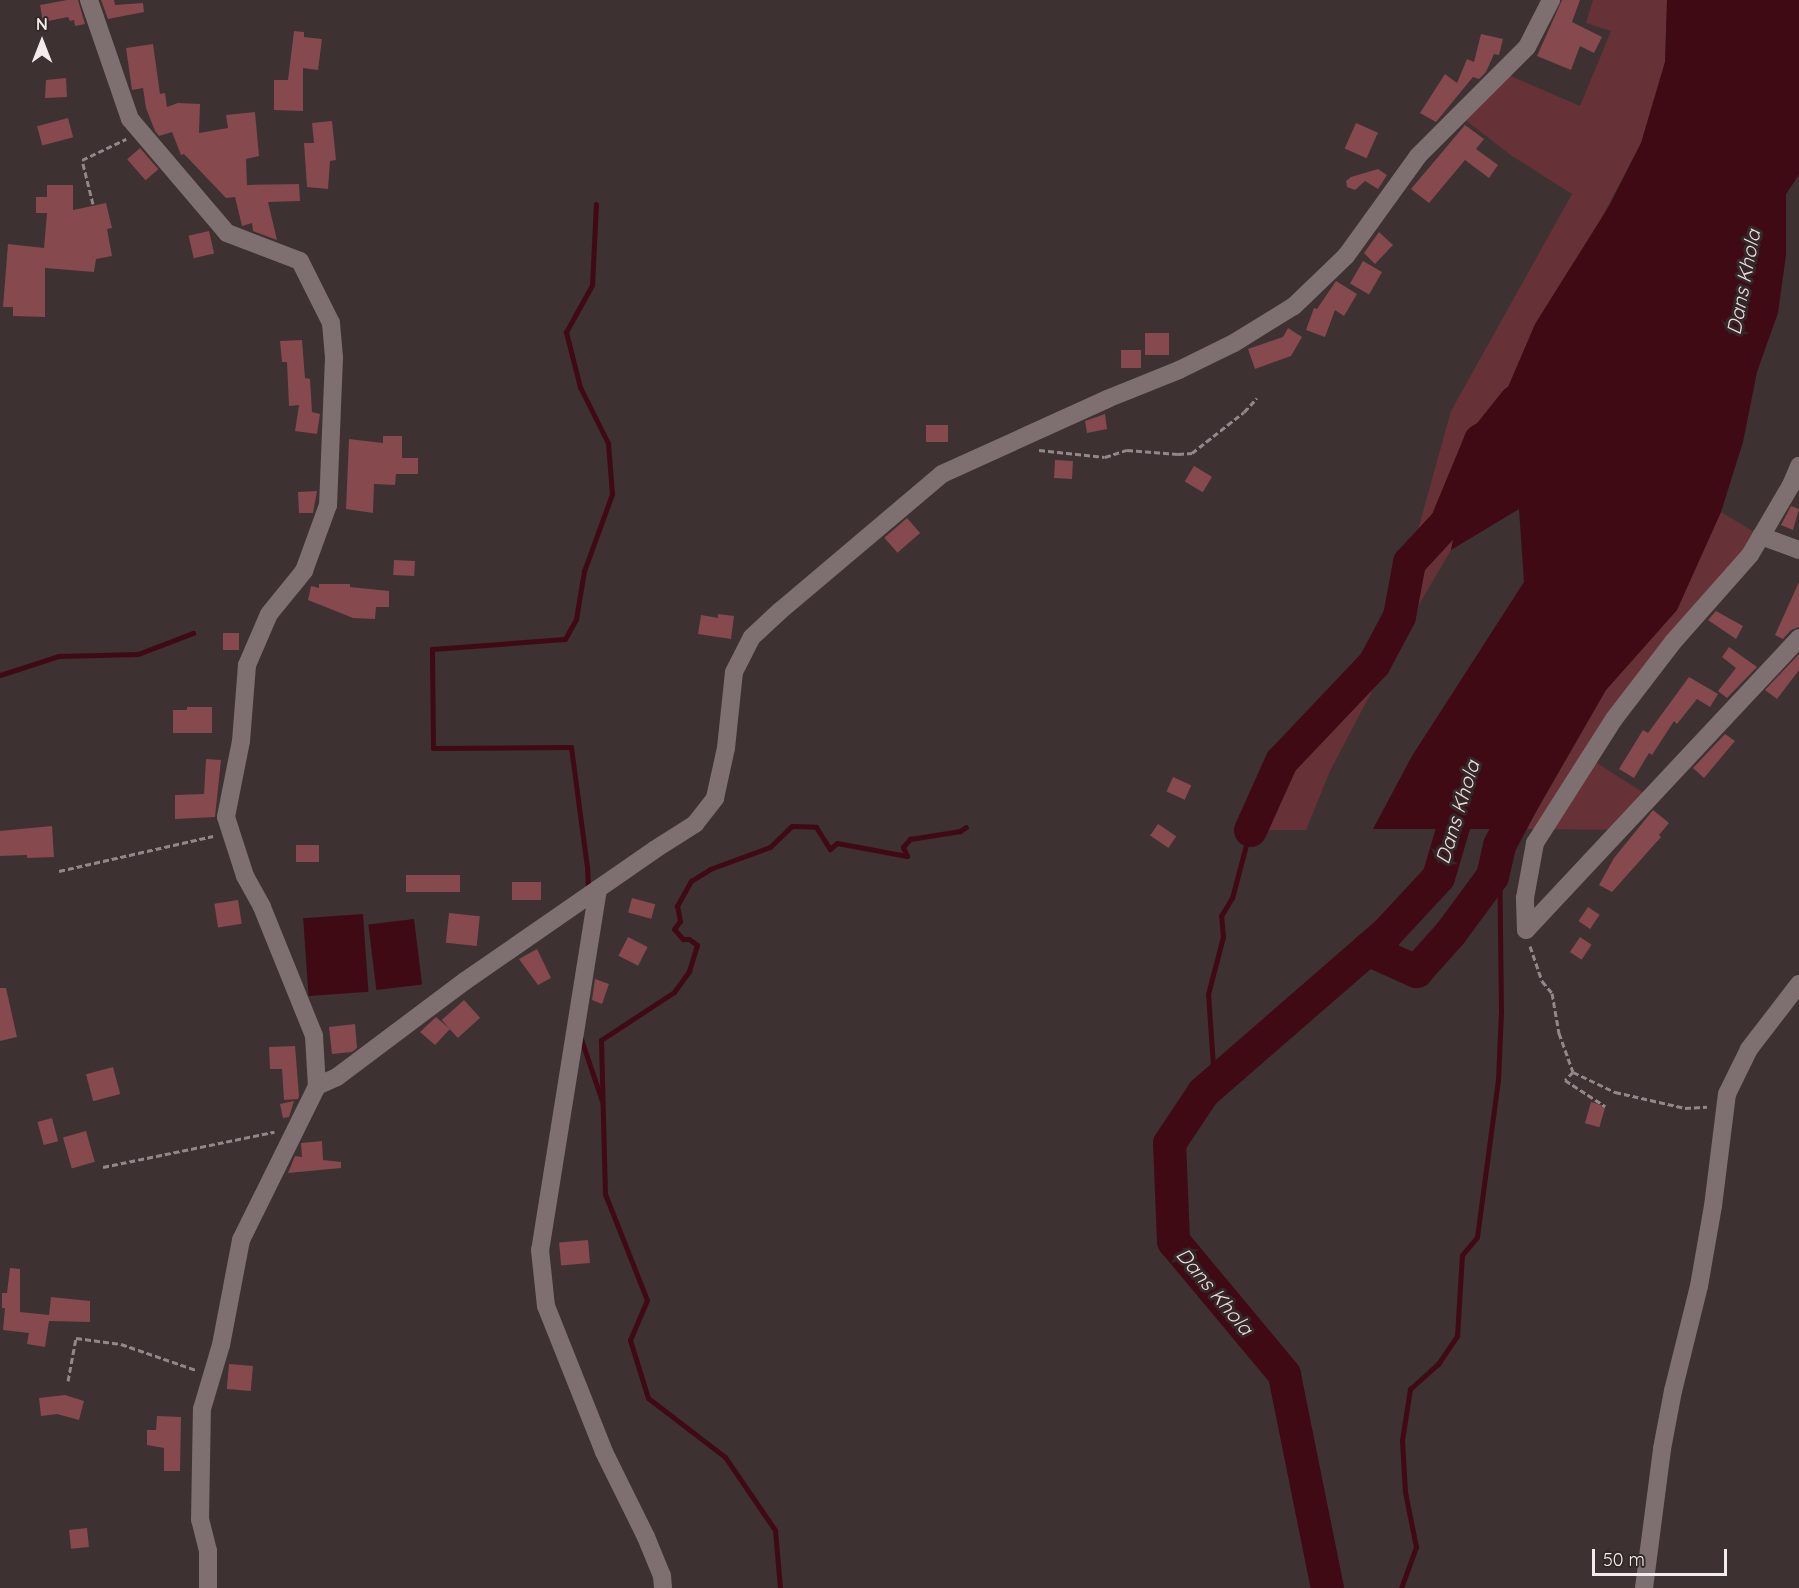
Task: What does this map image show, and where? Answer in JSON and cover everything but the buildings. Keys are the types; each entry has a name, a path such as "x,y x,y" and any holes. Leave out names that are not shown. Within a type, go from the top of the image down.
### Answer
{"street":[{"path":"89,0 130,119 227,232 300,261 331,323 334,357 328,505 304,571 269,614 247,665 241,741 226,817 245,876 262,907 314,1036 317,1086 241,1240 222,1345 202,1409 200,1520 208,1551 208,1588"},
{"path":"317,1086 337,1077 465,981 695,824 715,798 726,748 734,672 752,637 942,474 1107,399 1179,370 1234,343 1294,306 1346,256 1418,156 1527,46 1551,0"},
{"path":"1526,930 1525,898 1535,843 1614,719 1673,642 1750,555 1799,466"},
{"path":"1761,536 1799,550"},
{"path":"1526,930 1799,638"},
{"path":"598,889 540,1250 546,1306 604,1452 646,1537 662,1576 663,1588"},
{"path":"1644,1588 1662,1449 1673,1391 1700,1286 1727,1094 1749,1049 1799,984"}],"path":[{"path":"93,204 82,160 141,132"},
{"path":"1036,450 1105,457 1127,450 1192,453 1244,412 1257,398"},
{"path":"59,871 231,832"},
{"path":"1526,930 1542,981 1552,993 1559,1033 1573,1072 1615,1092 1685,1108 1726,1106"},
{"path":"1573,1072 1565,1080 1605,1106"},
{"path":"103,1167 297,1128"},
{"path":"68,1381 76,1338 121,1344 212,1376"}],"shaded area":[{"path":"1593,0 1667,0 1665,62 1641,143 1487,436 1457,520 1451,550 1404,630 1330,771 1306,830 1250,830 1281,761 1374,663 1399,616 1409,562 1451,411 1572,194 1512,156 1459,115 1504,73 1580,106 1611,31 1586,23"},
{"path":"1721,512 1761,536 1589,758 1652,798 1627,830 1526,829 1606,690 1677,610"}],"water":[{"path":"1667,0 1799,0 1799,175 1786,194 1786,255 1778,313 1757,372 1743,442 1721,512 1677,610 1606,690 1526,829 1373,829 1412,756 1524,582 1519,509 1451,550 1457,520 1487,436 1535,324 1609,206 1641,143 1665,62"},
{"path":"363,914 368,992 309,996 303,918"},
{"path":"414,919 422,985 376,990 368,925"}],"waterway":[{"path":"588,891 587,867 571,747 433,748 432,649 565,639 576,619 584,571 612,494 608,443 580,387 566,332 592,285 596,204"},
{"path":"1250,830 1281,761 1374,663 1399,616 1409,562 1446,522 1480,440 1487,436 1515,401"},
{"path":"0,675 59,656 138,654 193,633"},
{"name":"Dans Khola","path":"1327,1588 1284,1374 1173,1241 1169,1143 1203,1092 1386,933 1438,877 1465,786"},
{"path":"1367,949 1416,971 1450,933 1492,876 1499,845 1529,788"},
{"path":"780,1588 775,1530 725,1457 648,1398 630,1340 647,1300 605,1194 601,1040 674,992 689,971 697,945 689,939 683,939 674,929 680,921 677,906 691,881 710,869 770,847 792,826 816,827 830,849 837,843 907,856 903,847 910,839 960,831 966,827"},
{"path":"1214,1081 1208,994 1223,937 1221,916 1232,898 1250,830"},
{"path":"1401,1588 1416,1547 1405,1492 1402,1440 1410,1389 1438,1364 1457,1336 1462,1255 1477,1237 1498,1080 1501,1011 1499,845"},
{"path":"580,1036 602,1101"}]}
